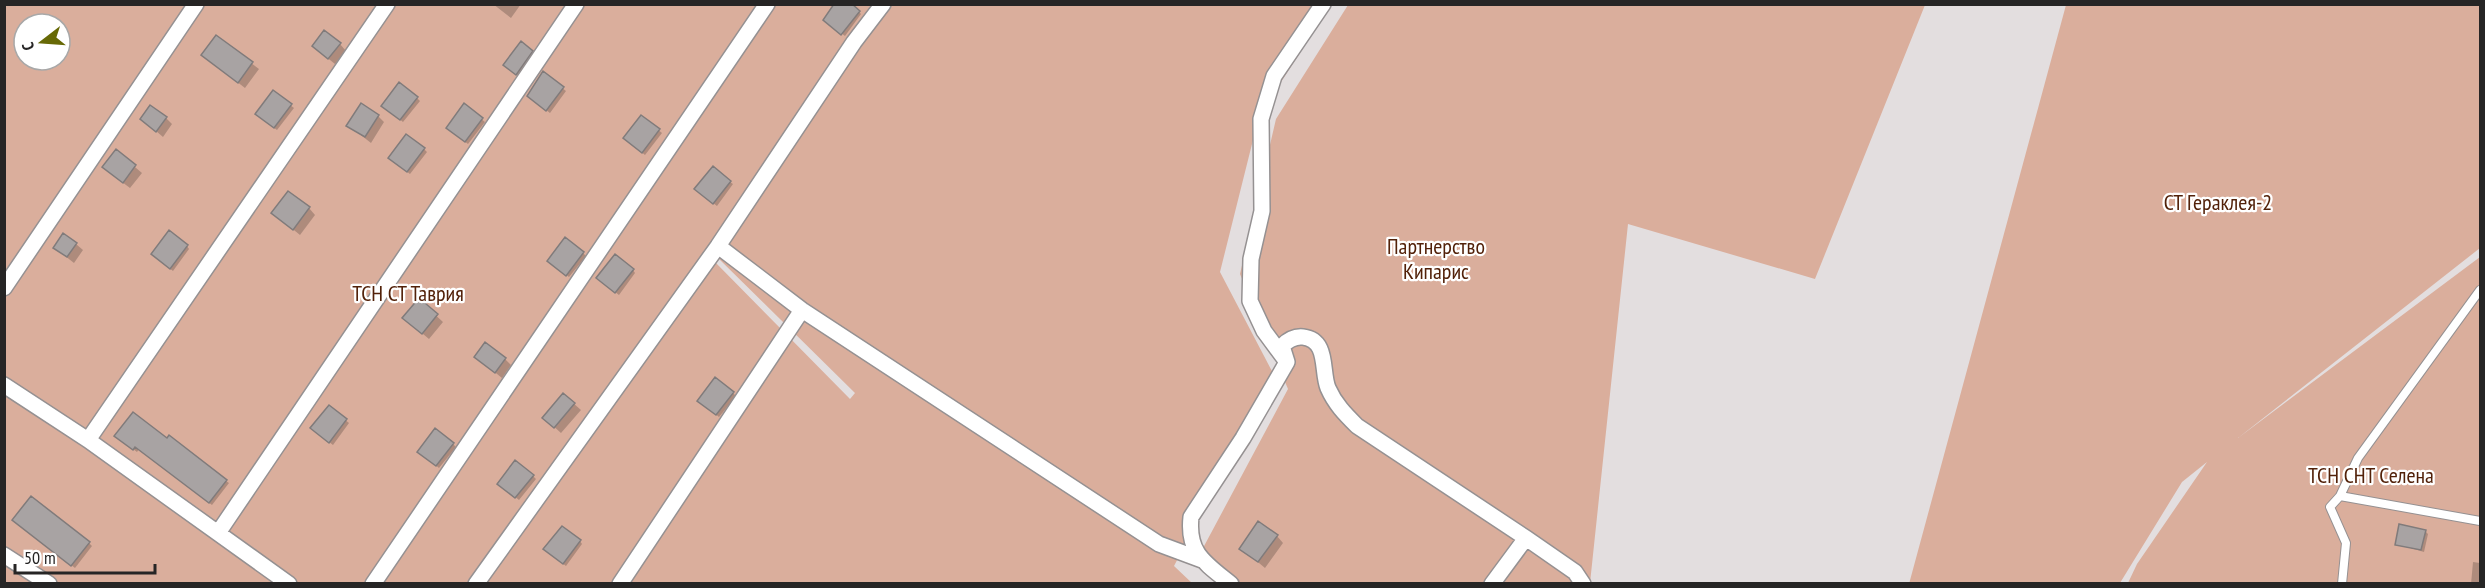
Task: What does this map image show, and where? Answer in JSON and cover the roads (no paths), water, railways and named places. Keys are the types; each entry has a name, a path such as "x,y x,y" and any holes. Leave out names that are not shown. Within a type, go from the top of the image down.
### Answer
{"street":[{"path":"4,288 196,4"},
{"path":"88,440 387,4"},
{"path":"218,533 576,4"},
{"path":"373,584 767,4"},
{"path":"476,584 540,490 718,246 883,4"},
{"path":"1287,362 1264,331 1250,302 1251,259 1262,211 1261,119 1274,76 1323,4"},
{"path":"718,246 802,310 1159,544 1202,560"},
{"path":"620,584 802,310"},
{"path":"1231,584 1202,560 1193,548 1189,532 1191,517 1287,362 1282,346 1287,341 1300,337 1314,341 1322,353 1327,386 1339,408 1357,426 1575,572 1583,584"},
{"path":"4,385 88,440 289,584"},
{"path":"1492,584 1526,538"},
{"path":"4,555 49,584"}],"lane":[{"path":"2342,584 2346,543 2330,507 2340,496 2358,458 2481,290"},
{"path":"2340,496 2481,521"}],"park label":[{"name":"СТ Гераклея-2","path":"2218,202"},
{"name":"Партнерство Кипарис","path":"1436,258"},
{"name":"ТСН СТ Таврия","path":"408,293"},
{"name":"ТСН СНТ Селена","path":"2371,475"}]}
